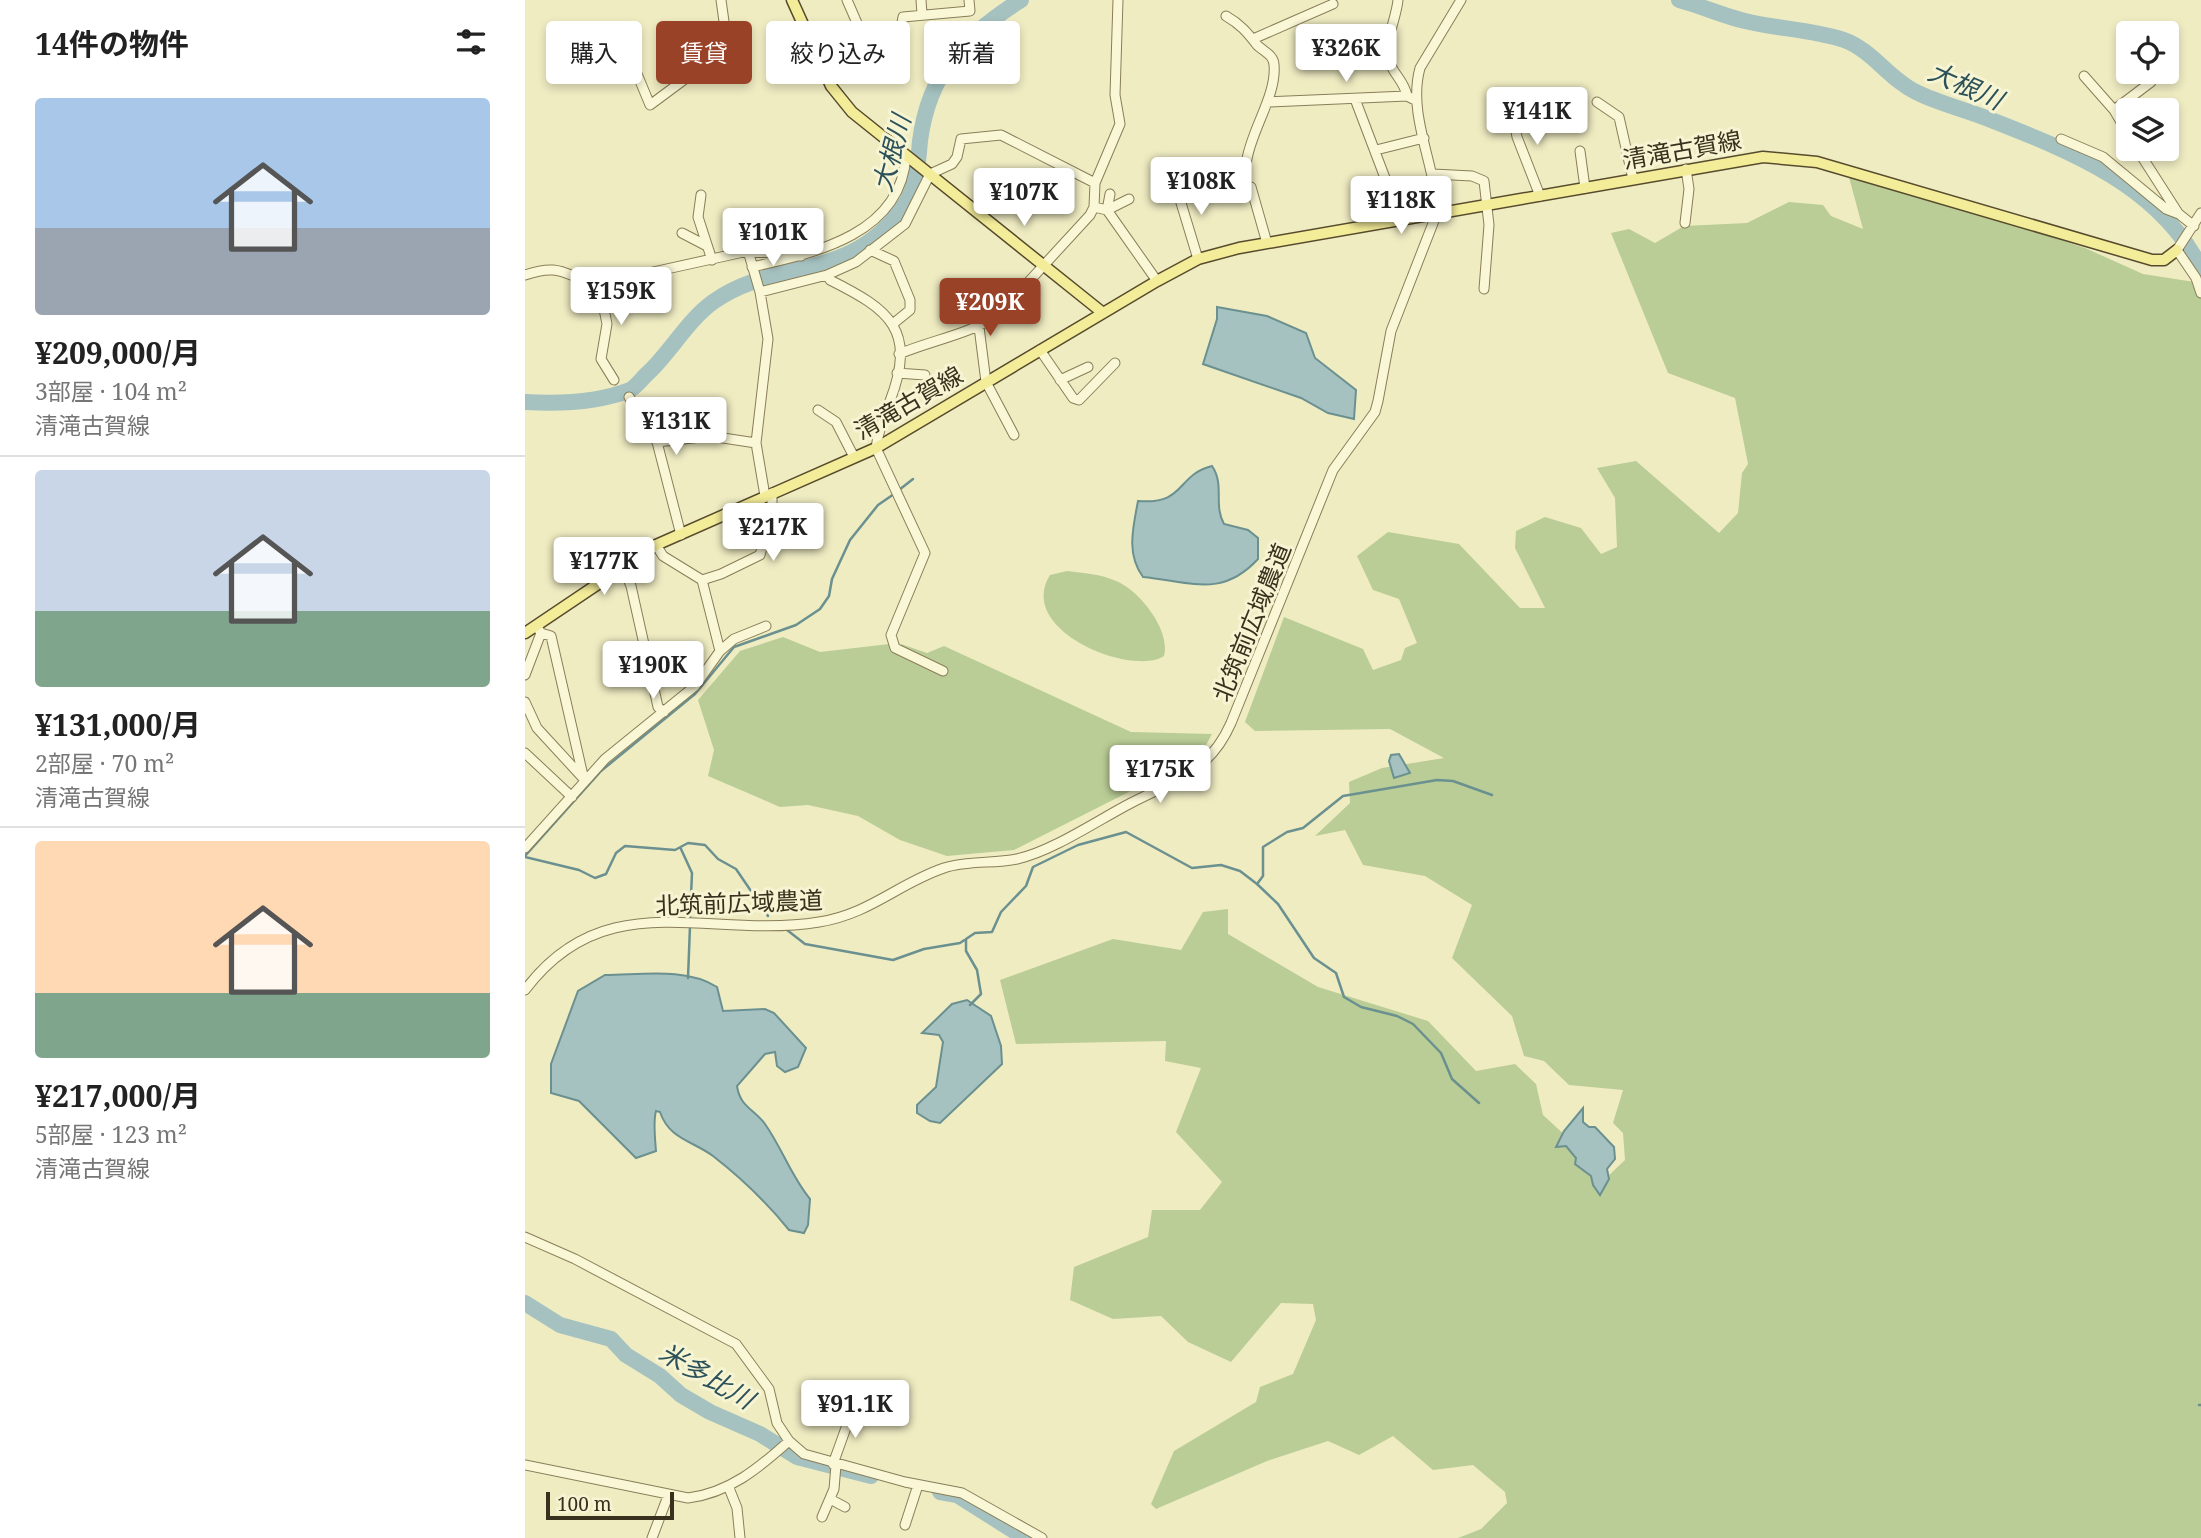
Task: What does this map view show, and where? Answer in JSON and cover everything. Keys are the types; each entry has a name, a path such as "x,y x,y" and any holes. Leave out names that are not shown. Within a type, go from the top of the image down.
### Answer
{"main road":[{"path":"792,0 801,21"},
{"path":"830,84 852,112 1103,313"},
{"name":"清滝古賀線","path":"525,633 539,629 622,565 656,545 876,448 1198,259 1267,243 1741,158 1801,158 2153,260 2164,260 2177,250"}],"street":[{"path":"641,84 650,105 712,59 714,50 727,43 721,0"},
{"path":"847,0 856,21"},
{"path":"921,0 922,15"},
{"path":"902,21 903,17 970,11 969,0"},
{"path":"899,354 935,338 979,327 999,314 1045,266 1094,207 1095,183 1120,124 1115,95 1118,0"},
{"path":"1398,0 1396,19 1389,36 1388,58 1407,96"},
{"name":"北筑前広域農道","path":"525,990 544,967 568,947 590,934 609,929 692,920 756,924 817,922 870,908 943,868 1029,855 1182,777 1208,759 1231,723 1333,470 1375,412 1391,331 1437,213 1433,174 1417,101 1420,68 1460,0"},
{"path":"1253,39 1333,4"},
{"path":"1226,16 1242,25 1271,57 1274,65 1267,102 1250,138 1247,159"},
{"path":"2084,76 2116,113"},
{"path":"2114,110 2148,84"},
{"path":"1267,102 1407,96 1417,101"},
{"path":"1355,99 1401,220"},
{"path":"1597,102 1619,117 1633,179"},
{"path":"1511,104 1517,137 1540,196"},
{"path":"759,292 827,275 856,262 905,223 927,172 952,164 961,139 1001,135 1095,183"},
{"path":"1376,150 1424,138"},
{"path":"2061,139 2102,157 2166,209 2179,214"},
{"path":"1580,151 1585,188"},
{"path":"752,267 826,249 879,216 899,185 906,156"},
{"path":"2144,161 2170,205 2194,226"},
{"path":"1685,223 1689,190 1686,169"},
{"path":"1433,174 1472,176 1484,181 1487,205 1485,289"},
{"path":"1175,183 1198,259"},
{"path":"1251,187 1267,243"},
{"path":"1110,194 1107,210 1157,281"},
{"path":"701,195 698,217 712,260"},
{"path":"1094,207 1107,210 1129,199"},
{"path":"2201,213 2177,250 2196,278 2201,293"},
{"path":"682,233 705,244"},
{"path":"870,250 894,261 910,300 910,310 894,323"},
{"path":"525,275 546,268 559,269 583,281 599,284 748,251 801,256"},
{"path":"702,580 740,567 760,555 772,511 756,443 768,339 748,251"},
{"path":"827,275 830,280 865,298 894,323 899,354 897,373 876,448 925,553 891,635 895,648 943,671"},
{"path":"599,284 607,324 601,359 614,380"},
{"path":"979,327 986,382 1014,435"},
{"path":"1040,350 1073,398 1079,400 1115,363"},
{"path":"1061,380 1088,367"},
{"path":"897,373 925,375"},
{"path":"629,397 657,442 681,534"},
{"path":"818,410 836,422 854,457"},
{"path":"657,442 709,436 756,443"},
{"path":"656,545 663,556 702,580 720,651"},
{"path":"622,565 631,586 658,707 664,712"},
{"path":"525,848 584,780 695,686 720,651 734,639 766,626"},
{"path":"525,675 539,629 551,636 584,780"},
{"path":"525,702 537,728 584,780"},
{"path":"525,753 572,797"},
{"path":"525,1237 575,1259 736,1345 769,1389 777,1423 789,1441 804,1454 918,1485 963,1493 1042,1538"},
{"path":"822,1517 837,1474 834,1464 852,1411 873,1409"},
{"path":"525,1465 668,1496 698,1497 729,1488 789,1441"},
{"path":"905,1525 918,1485"},
{"path":"729,1488 737,1508 740,1538"},
{"path":"652,1538 668,1496"},
{"path":"830,1499 845,1507"}],"green space":[{"path":"1847,170 2085,248 2143,274 2201,283 2201,1538 1458,1538 1481,1529 1507,1503 1505,1492 1473,1465 1433,1470 1393,1436 1359,1455 1328,1441 1267,1461 1156,1509 1151,1504 1174,1451 1256,1402 1260,1387 1293,1374 1316,1320 1313,1304 1281,1303 1231,1362 1188,1342 1161,1316 1113,1319 1070,1300 1074,1267 1148,1237 1152,1210 1200,1210 1222,1182 1176,1132 1201,1068 1165,1061 1166,1041 1016,1044 1000,980 1113,939 1181,950 1203,912 1228,909 1228,934 1318,987 1428,1021 1476,1071 1515,1064 1536,1084 1543,1115 1593,1161 1606,1178 1625,1160 1623,1133 1613,1123 1623,1090 1569,1085 1544,1061 1524,1056 1512,1016 1452,958 1472,905 1425,876 1363,865 1345,830 1315,836 1350,803 1349,782 1382,768 1444,758 1390,729 1255,731 1245,722 1284,617 1363,649 1373,670 1401,660 1405,648 1417,643 1399,599 1373,590 1357,556 1388,532 1459,544 1520,608 1545,608 1515,548 1516,531 1545,517 1581,528 1601,554 1617,547 1615,498 1597,468 1636,461 1719,533 1738,513 1742,473 1748,464 1735,398 1668,373 1611,233 1629,229 1655,243 1684,226 1747,223 1789,202 1823,205 1831,216 1863,229"},
{"path":"1067,571 1110,579 1134,593 1158,623 1165,646 1164,656 1149,661 1128,660 1082,644 1063,631 1049,614 1044,595 1050,575"},
{"path":"783,637 820,652 898,643 927,653 944,646 1131,732 1212,734 1204,749 1184,764 1014,850 947,856 900,840 858,816 808,805 780,807 708,776 714,750 698,700 740,651"}],"water":[{"path":"1217,307 1267,316 1306,333 1315,358 1356,390 1354,419 1328,413 1301,398 1203,364 1217,319"},
{"path":"1212,466 1218,480 1219,509 1224,524 1248,530 1258,538 1258,559 1232,579 1219,583 1191,584 1143,577 1134,559 1133,550 1138,501 1165,498 1200,470"},
{"path":"1399,754 1410,773 1394,778 1389,761 1391,755"},
{"path":"663,973 705,981 717,987 723,1011 765,1009 774,1013 806,1048 798,1067 785,1072 777,1066 775,1052 765,1054 737,1086 741,1099 765,1124 810,1199 808,1225 804,1233 789,1230 763,1201 723,1164 675,1134 660,1112 656,1111 655,1120 656,1151 636,1158 579,1101 551,1093 551,1064 578,991 605,975"},
{"path":"967,1000 991,1016 1001,1046 1002,1064 940,1123 930,1121 917,1113 917,1105 936,1087 943,1042 939,1035 922,1033 952,1004"},
{"path":"1583,1108 1583,1122 1589,1127 1595,1127 1614,1147 1615,1159 1607,1169 1609,1179 1600,1195 1591,1176 1575,1164 1576,1158 1566,1146 1556,1147 1564,1131"}],"waterway":[{"name":"大根川","path":"525,402 578,401 630,390 713,302 737,288 762,279 836,259 860,248 882,231 908,200 916,175 925,117 941,76 966,42 1021,0"},
{"name":"大根川","path":"1679,0 1745,21 1844,40 1863,51 1897,80 1916,92 2017,130 2079,158 2109,174 2162,214 2201,269"},
{"path":"899,490 913,479"},
{"path":"525,856 601,771 695,694 734,647 796,625 820,609 829,596 832,579 850,540 878,505 894,494"},
{"path":"1257,884 1263,876 1263,847 1287,832 1303,828 1343,796 1437,780 1453,781 1492,795"},
{"path":"787,930 805,944 893,960 924,949 960,943 975,933 992,932 1001,912 1026,886 1033,867 1078,845 1126,832 1192,868 1221,865 1240,871 1257,884 1278,904 1314,958 1336,973 1344,997 1361,1007 1397,1016 1413,1024 1441,1053 1452,1079 1479,1103"},
{"path":"525,857 579,870 595,878 606,874 616,853 625,846 675,850 688,843 705,845 718,859 736,869 768,916"},
{"path":"681,849 692,873 690,919"},
{"path":"688,978 690,926"},
{"path":"966,939 966,951 977,970 981,994 970,1005"},
{"name":"米多比川","path":"525,1303 560,1325 611,1339 626,1355 660,1376 681,1395 710,1412 760,1434 797,1457 871,1476"},
{"name":"米多比川","path":"940,1492 957,1495 1025,1538"}]}
